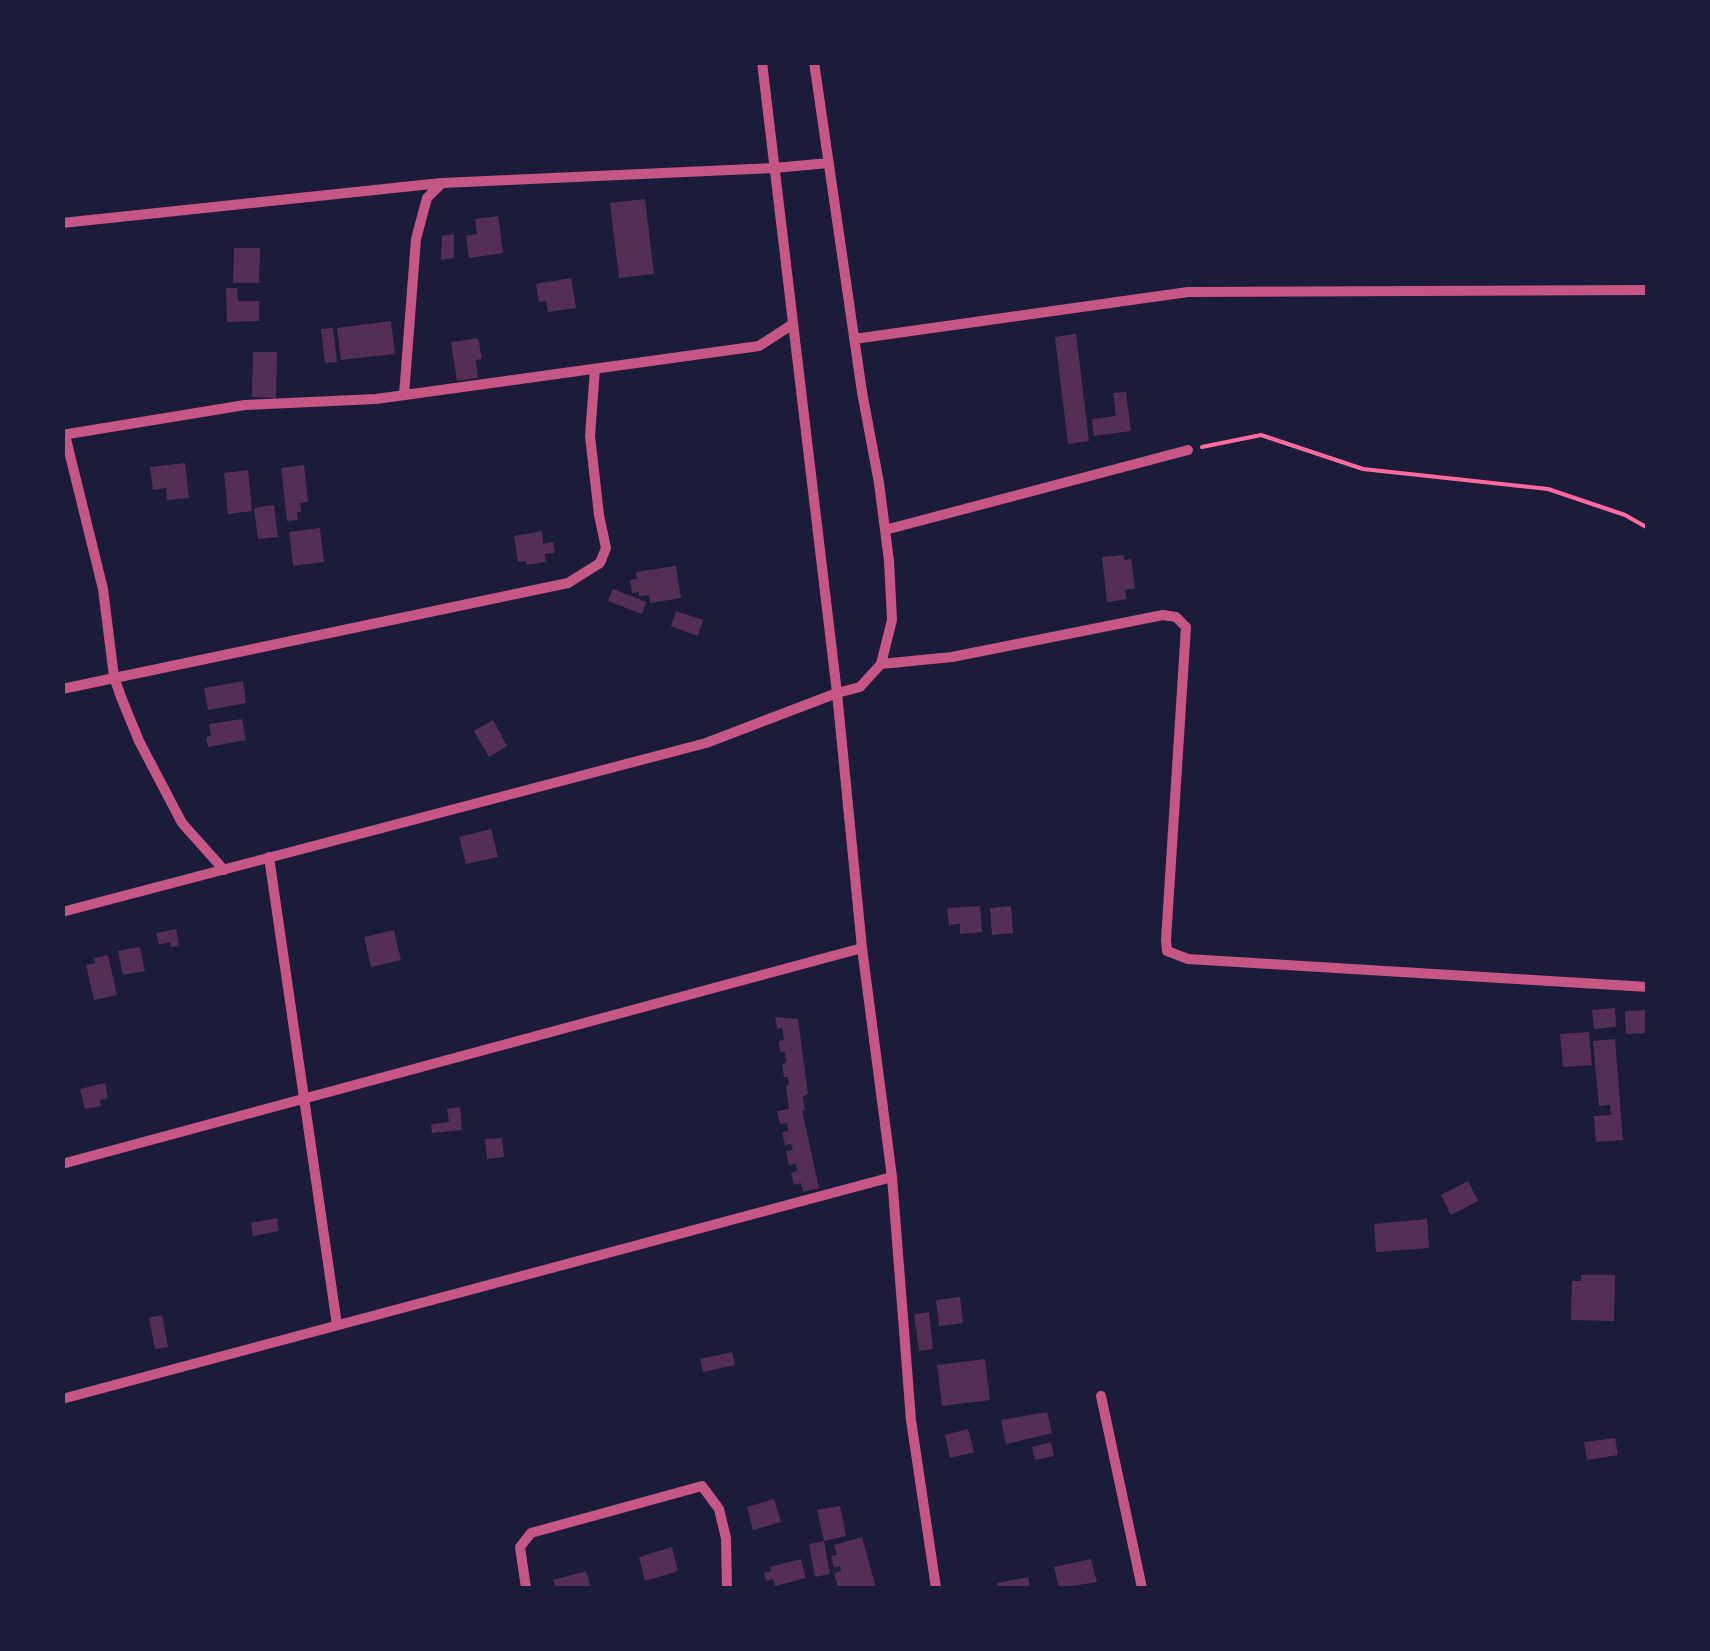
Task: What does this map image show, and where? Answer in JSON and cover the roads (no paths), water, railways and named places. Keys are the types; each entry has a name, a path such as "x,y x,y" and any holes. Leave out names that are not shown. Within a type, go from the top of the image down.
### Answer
{"street":[{"path":"762,62 838,693 862,948 892,1178 912,1420 936,1588"},
{"path":"62,912 706,743 860,687 881,664 892,620 885,530 814,62"},
{"path":"62,223 442,183 828,163"},
{"path":"404,395 416,239 427,198 442,183"},
{"path":"854,339 1188,292 1648,290"},
{"path":"224,870 182,823 139,741 114,677 103,589 64,435 244,405 376,399 759,346 793,324"},
{"path":"62,689 568,583 600,563 606,548 590,436 595,369"},
{"path":"885,530 1188,450"},
{"path":"881,664 952,657 1163,615 1176,617 1186,627 1167,951 1188,959 1648,987"},
{"path":"270,857 337,1325"},
{"path":"62,1164 862,948"},
{"path":"62,1399 892,1178"},
{"path":"1101,1396 1142,1588"},
{"path":"526,1588 520,1547 531,1533 702,1486 719,1509 726,1538 727,1588"}]}
